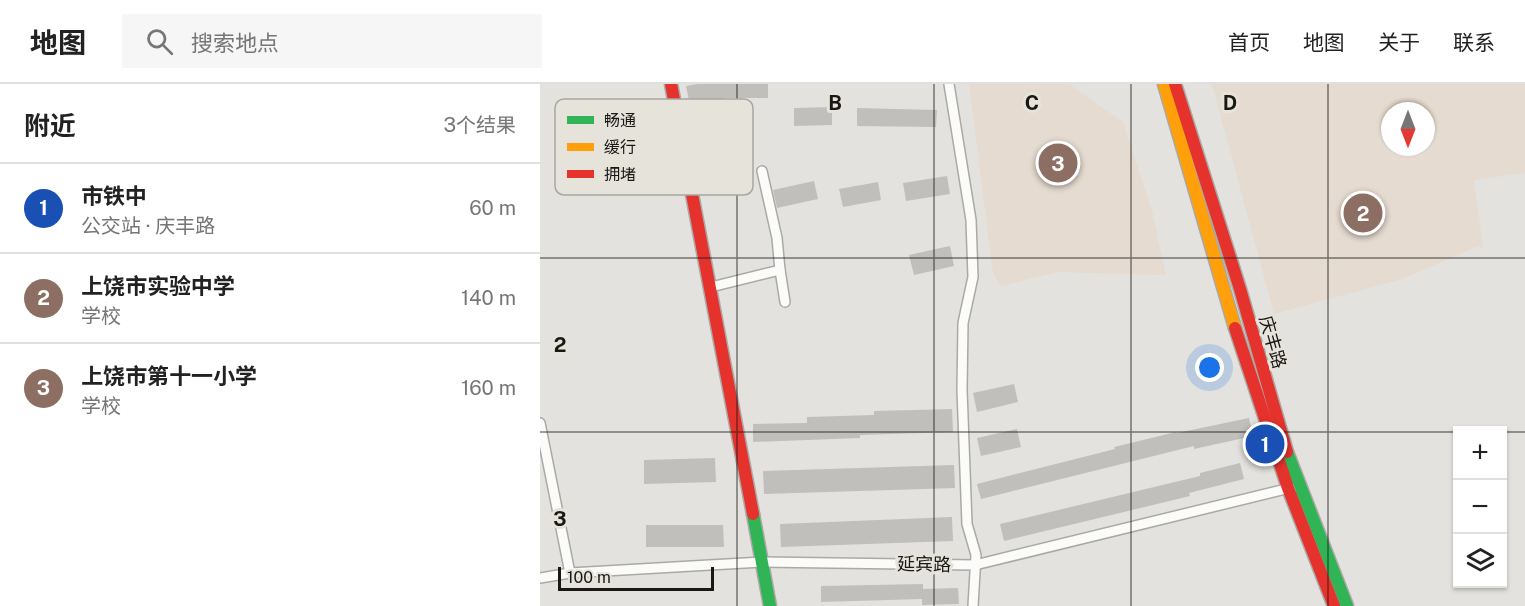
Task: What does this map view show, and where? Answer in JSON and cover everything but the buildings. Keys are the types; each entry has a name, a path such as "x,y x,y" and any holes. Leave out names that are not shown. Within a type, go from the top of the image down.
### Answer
{"main road":[{"path":"671,84 675,99"},
{"path":"1164,84 1211,250 1334,606"},
{"name":"庆丰路","path":"1175,84 1240,289 1294,487 1347,606"},
{"path":"694,195 770,606"}],"street":[{"path":"949,84 971,220 973,277 963,323 962,390 968,524 976,555 973,606"},
{"path":"762,171 777,238 785,302"},
{"path":"711,286 780,270"},
{"path":"540,423 570,573"},
{"name":"延宾路","path":"540,578 570,573 762,562 975,565 1294,487"}],"shaded area":[{"path":"969,84 1069,84 1123,122 1152,211 1166,275 1058,272 1001,286 993,273"},
{"path":"1212,84 1525,84 1525,173 1474,180 1483,247 1476,247 1402,279 1274,314"}],"traffic: fast":[{"path":"1287,452 1347,606"},
{"path":"753,514 770,606"}],"traffic: slow":[{"path":"1164,84 1235,328"}],"traffic: jam":[{"path":"671,84 674,99"},
{"path":"1175,84 1240,289 1287,452"},
{"path":"692,195 753,514"},
{"path":"1235,328 1288,488 1334,606"}],"place":[{"name":"上饶市第十一小学","path":"1058,163"},
{"name":"上饶市实验中学","path":"1363,213"},
{"name":"市铁中","path":"1265,444"}]}
